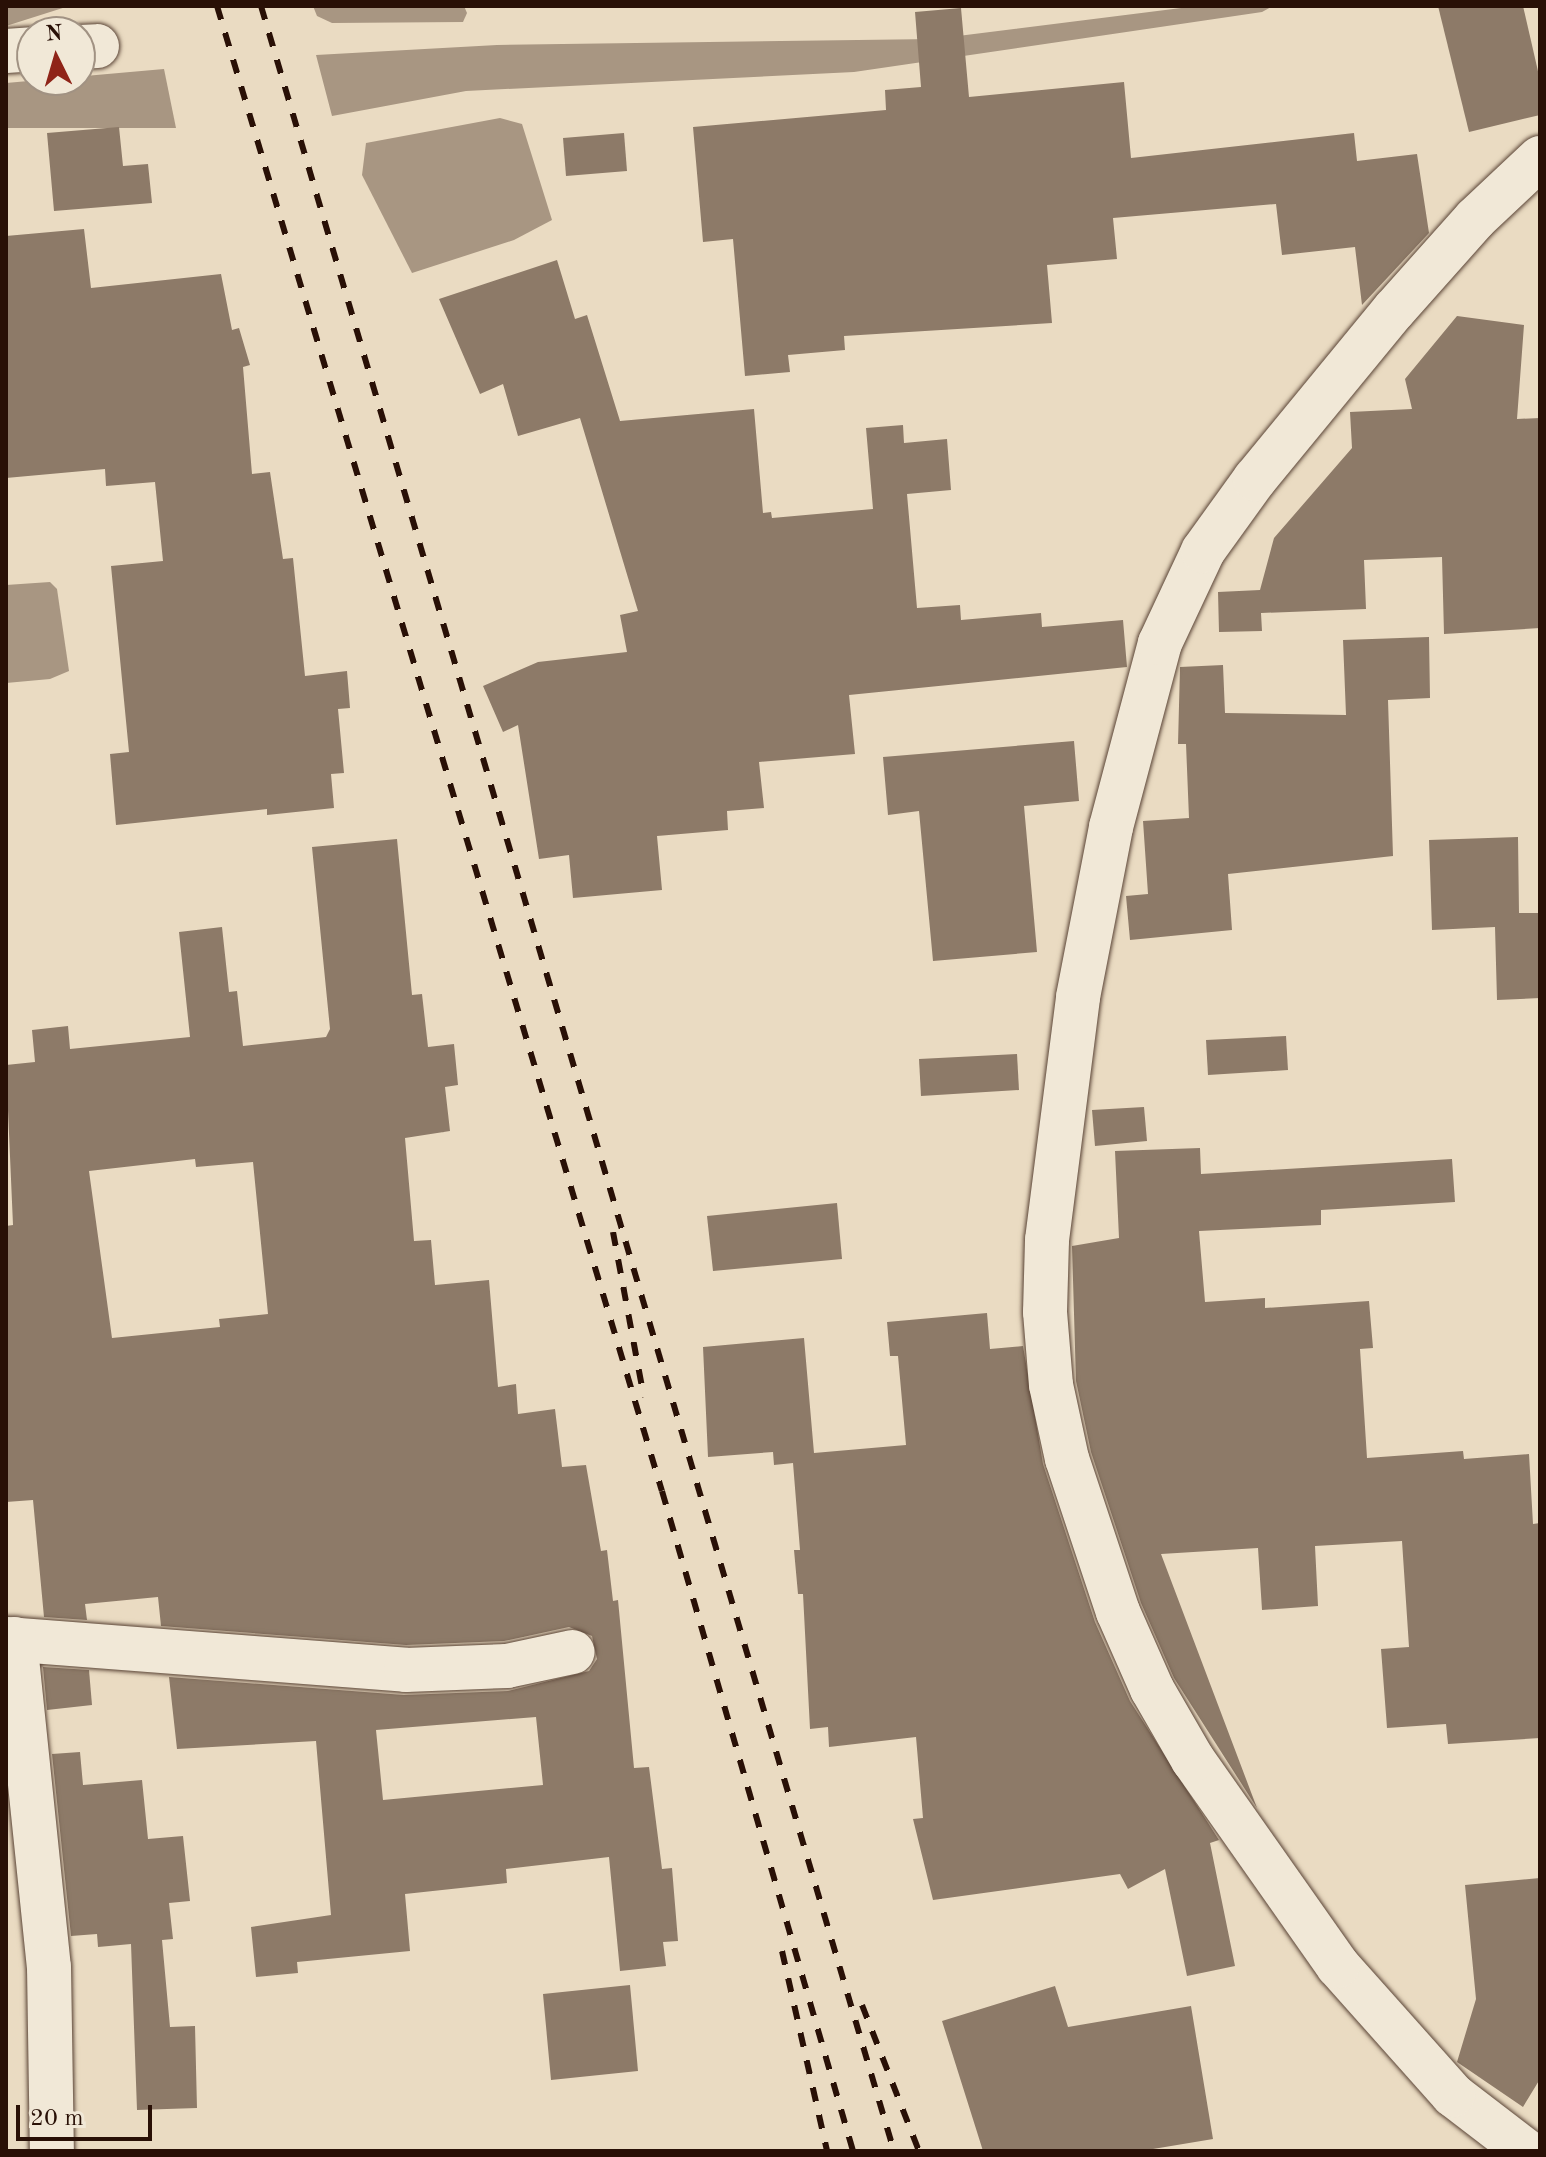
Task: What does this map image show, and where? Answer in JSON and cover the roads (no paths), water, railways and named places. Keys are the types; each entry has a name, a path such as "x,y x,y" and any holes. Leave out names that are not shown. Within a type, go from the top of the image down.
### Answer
{"street":[{"path":"1526,2151 1453,2095 1338,1966 1193,1760 1152,1689 1118,1612 1067,1459 1051,1385 1045,1312 1047,1240 1078,997 1111,827 1160,643 1203,551 1255,479 1434,264 1540,158"},
{"path":"52,2151 49,1967 10,1639 406,1670 507,1666 573,1652"}],"railway":[{"path":"217,6 662,1491 853,2151"},
{"path":"261,6 894,2151"},
{"path":"613,1232 644,1397"},
{"path":"782,1951 827,2151"},
{"path":"862,2005 919,2151"}]}
